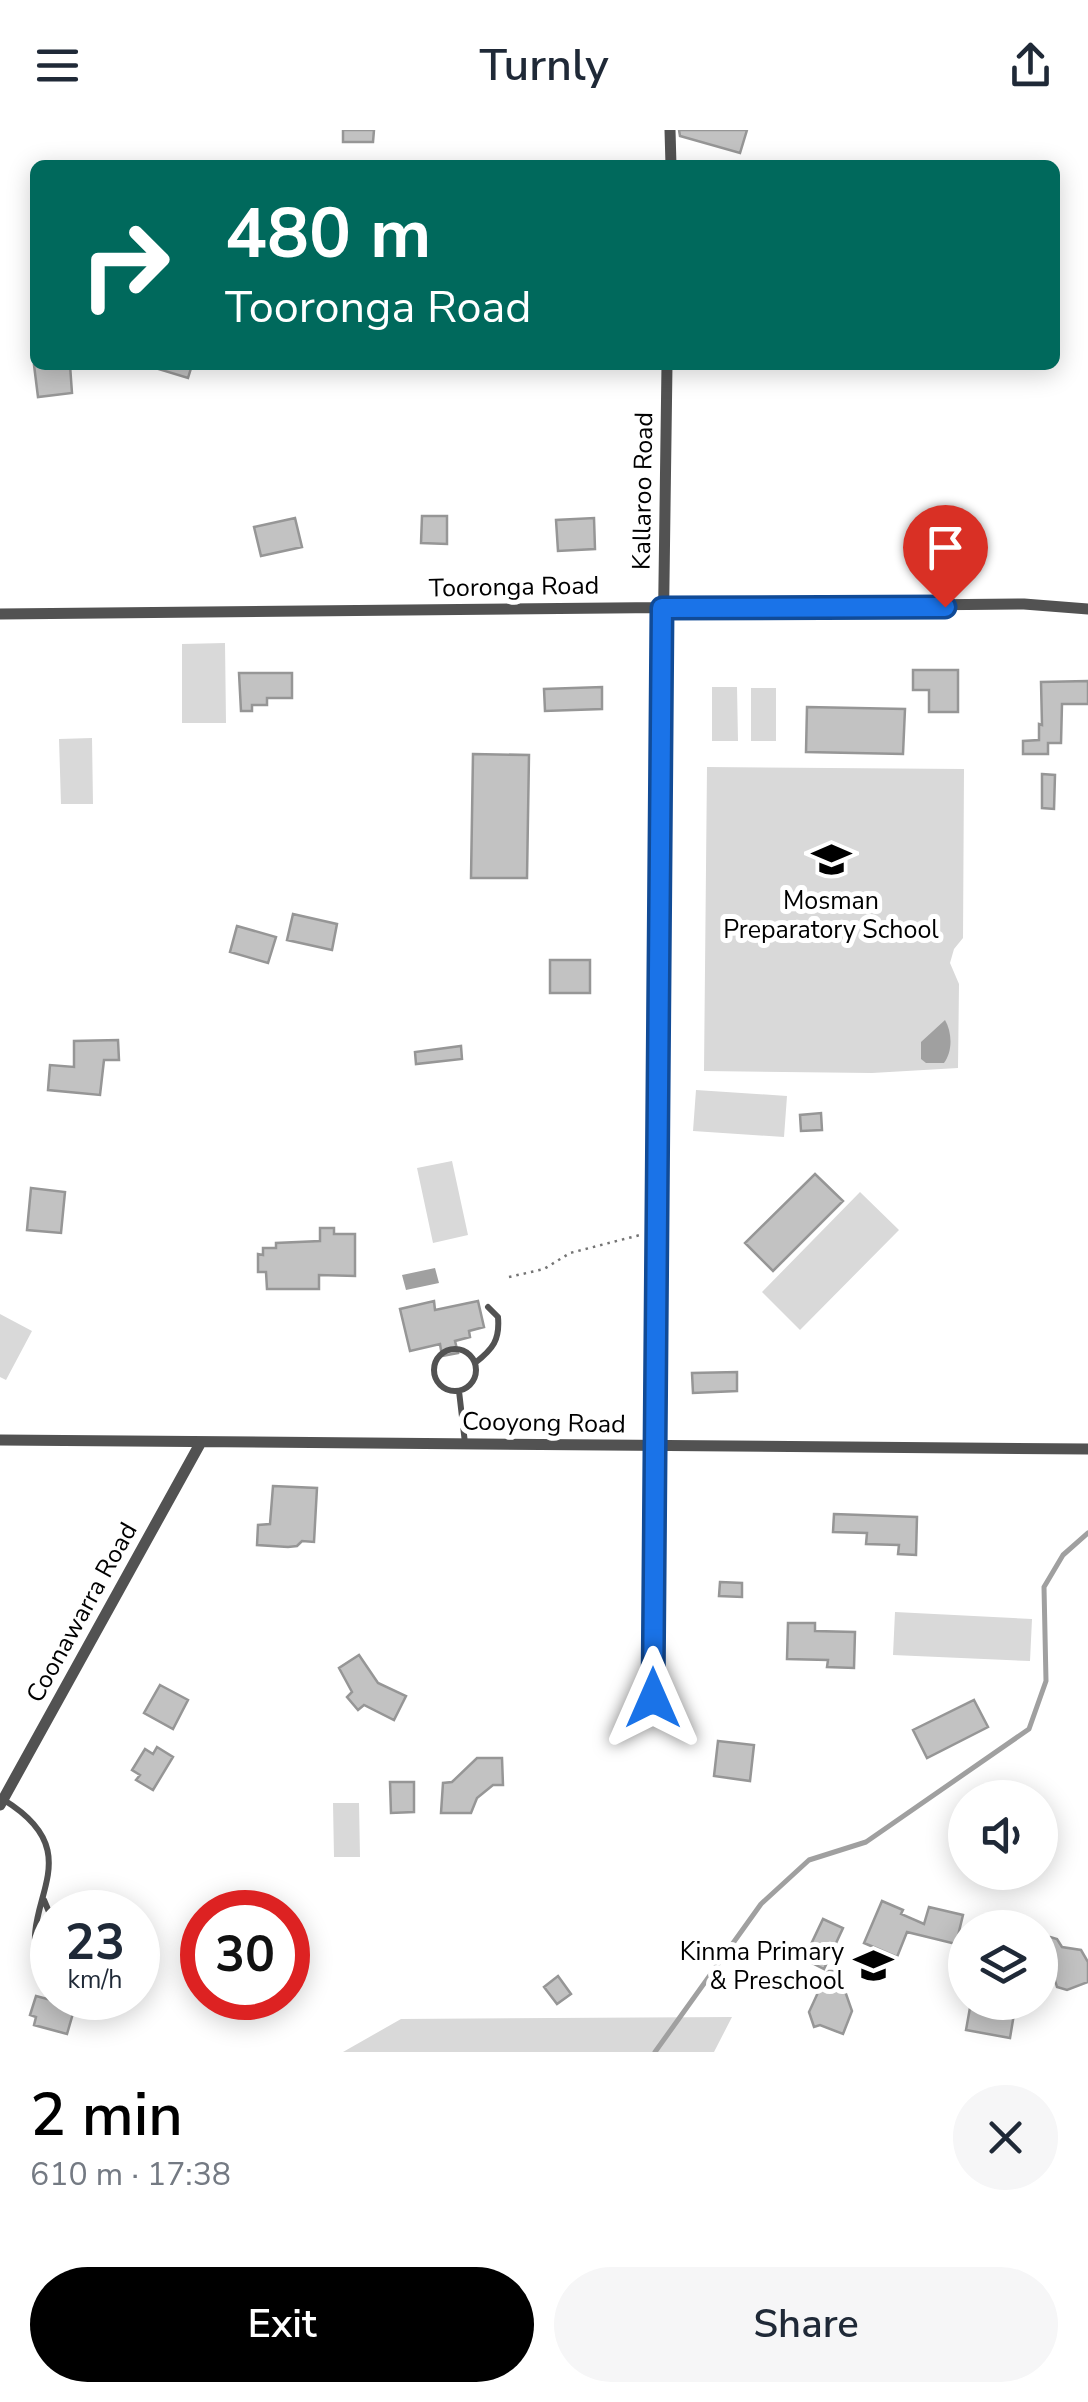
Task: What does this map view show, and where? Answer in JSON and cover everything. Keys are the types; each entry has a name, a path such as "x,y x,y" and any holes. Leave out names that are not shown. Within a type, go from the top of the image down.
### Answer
{"street":[{"path":"670,130 671,160"},
{"name":"Kallaroo Road","path":"653,1698 667,370"},
{"name":"Tooronga Road","path":"0,614 1024,604 1088,609"},
{"name":"Cooyong Road","path":"0,1440 1088,1449"},
{"name":"Coonawarra Road","path":"3,1796 201,1442"}],"lane":[{"path":"475,1363 496,1346 500,1332 498,1317 488,1307"},
{"path":"456,1349 469,1354 475,1363 472,1383 460,1391 448,1390 436,1380 436,1360 456,1349"},
{"path":"460,1391 465,1444"},
{"path":"3,1796 27,1814 50,1855 45,1890"}],"path":[{"path":"509,1277 544,1269 570,1252 655,1231"}],"shaded area":[{"path":"225,643 226,723 182,723 182,644"},
{"path":"712,687 737,687 738,741 712,741"},
{"path":"751,688 776,688 776,741 751,741"},
{"path":"92,738 93,804 61,804 59,739"},
{"path":"707,767 964,769 963,938 950,963 959,984 958,1068 872,1073 704,1071"},
{"path":"945,1020 950,1041 947,1058 944,1063 926,1063 921,1059 921,1042"},
{"path":"696,1090 787,1096 784,1137 693,1131"},
{"path":"452,1161 468,1235 433,1243 417,1168"},
{"path":"860,1192 899,1230 800,1330 762,1292"},
{"path":"435,1268 439,1283 406,1290 402,1275"},
{"path":"0,1314 32,1331 6,1380 0,1377"},
{"path":"895,1612 1032,1619 1030,1661 893,1655"},
{"path":"333,1803 359,1803 360,1857 334,1857"},
{"path":"732,2017 714,2052 343,2052 401,2019"}],"building":[{"path":"343,130 374,130 373,142 343,142"},
{"path":"679,130 747,130 740,153 680,136"},
{"path":"35,370 70,370 72,393 38,397"},
{"path":"162,370 190,370 188,378"},
{"path":"422,516 447,516 447,544 421,543"},
{"path":"295,518 302,547 261,556 254,527"},
{"path":"594,518 595,549 558,551 556,520"},
{"path":"913,670 958,670 958,712 929,712 929,690 913,690"},
{"path":"239,673 292,673 292,698 267,698 267,705 252,705 252,711 241,711"},
{"path":"1088,681 1088,704 1062,704 1061,743 1048,743 1048,754 1023,754 1023,741 1039,740 1041,682"},
{"path":"602,687 602,709 545,711 544,689"},
{"path":"807,707 905,709 903,754 806,752"},
{"path":"473,754 529,755 527,878 471,878"},
{"path":"1042,774 1055,775 1054,809 1042,808"},
{"path":"293,914 337,924 332,950 287,940"},
{"path":"237,926 276,937 268,963 230,952"},
{"path":"550,960 590,960 590,993 550,993"},
{"path":"118,1040 119,1060 104,1060 100,1095 48,1090 50,1065 74,1067 74,1041"},
{"path":"461,1046 462,1059 416,1064 415,1052"},
{"path":"821,1113 822,1130 801,1131 800,1115"},
{"path":"815,1174 843,1201 773,1271 745,1243"},
{"path":"31,1188 65,1192 61,1233 27,1230"},
{"path":"320,1228 334,1228 334,1234 355,1234 355,1276 319,1275 319,1289 267,1289 266,1272 258,1272 258,1254 263,1255 263,1248 276,1248 276,1243 320,1241"},
{"path":"434,1301 435,1310 478,1301 484,1327 455,1341 458,1353 442,1356 440,1344 410,1351 400,1309"},
{"path":"737,1372 737,1391 693,1393 692,1373"},
{"path":"273,1486 317,1488 314,1542 302,1541 288,1547 257,1545 258,1525 270,1524"},
{"path":"834,1514 917,1517 916,1555 898,1554 899,1545 866,1544 867,1533 833,1532"},
{"path":"720,1582 742,1583 742,1597 719,1596"},
{"path":"788,1623 815,1623 815,1631 855,1632 854,1668 827,1667 828,1660 787,1659"},
{"path":"359,1655 378,1683 406,1696 394,1720 364,1705 358,1710 347,1697 352,1692 339,1668"},
{"path":"160,1685 188,1700 173,1729 144,1713"},
{"path":"974,1700 988,1727 927,1758 913,1730"},
{"path":"718,1741 754,1745 750,1781 714,1776"},
{"path":"157,1747 173,1757 153,1790 136,1780 140,1775 132,1770 145,1749 153,1754"},
{"path":"477,1758 502,1758 503,1785 493,1785 477,1798 471,1813 441,1813 443,1783 452,1782"},
{"path":"390,1782 414,1782 414,1812 391,1813"},
{"path":"882,1901 924,1924 929,1907 948,1911 948,1942 907,1932 897,1957 864,1943"},
{"path":"823,1919 843,1928 824,1969 804,1959"},
{"path":"1058,1941 1062,1947 1081,1950 1088,1962 1088,1982 1067,1990 1058,1987"},
{"path":"829,1971 838,1971 852,2011 843,2034 820,2025 814,2027 809,2012 821,1986 819,1979"},
{"path":"558,1976 571,1994 557,2004 544,1987"},
{"path":"35,2020 71,2020 67,2034 34,2025"},
{"path":"968,2020 1013,2020 1010,2038 966,2030"}],"waterway":[{"path":"655,2052 761,1904 809,1860 866,1842 1029,1729 1046,1681 1044,1587 1063,1555 1088,1533"}],"place":[{"name":"Mosman Preparatory School","path":"831,859"},
{"name":"Kinma Primary & Preschool","path":"874,1965"}],"route":[{"path":"653,1698 662,608 945,607"}]}
